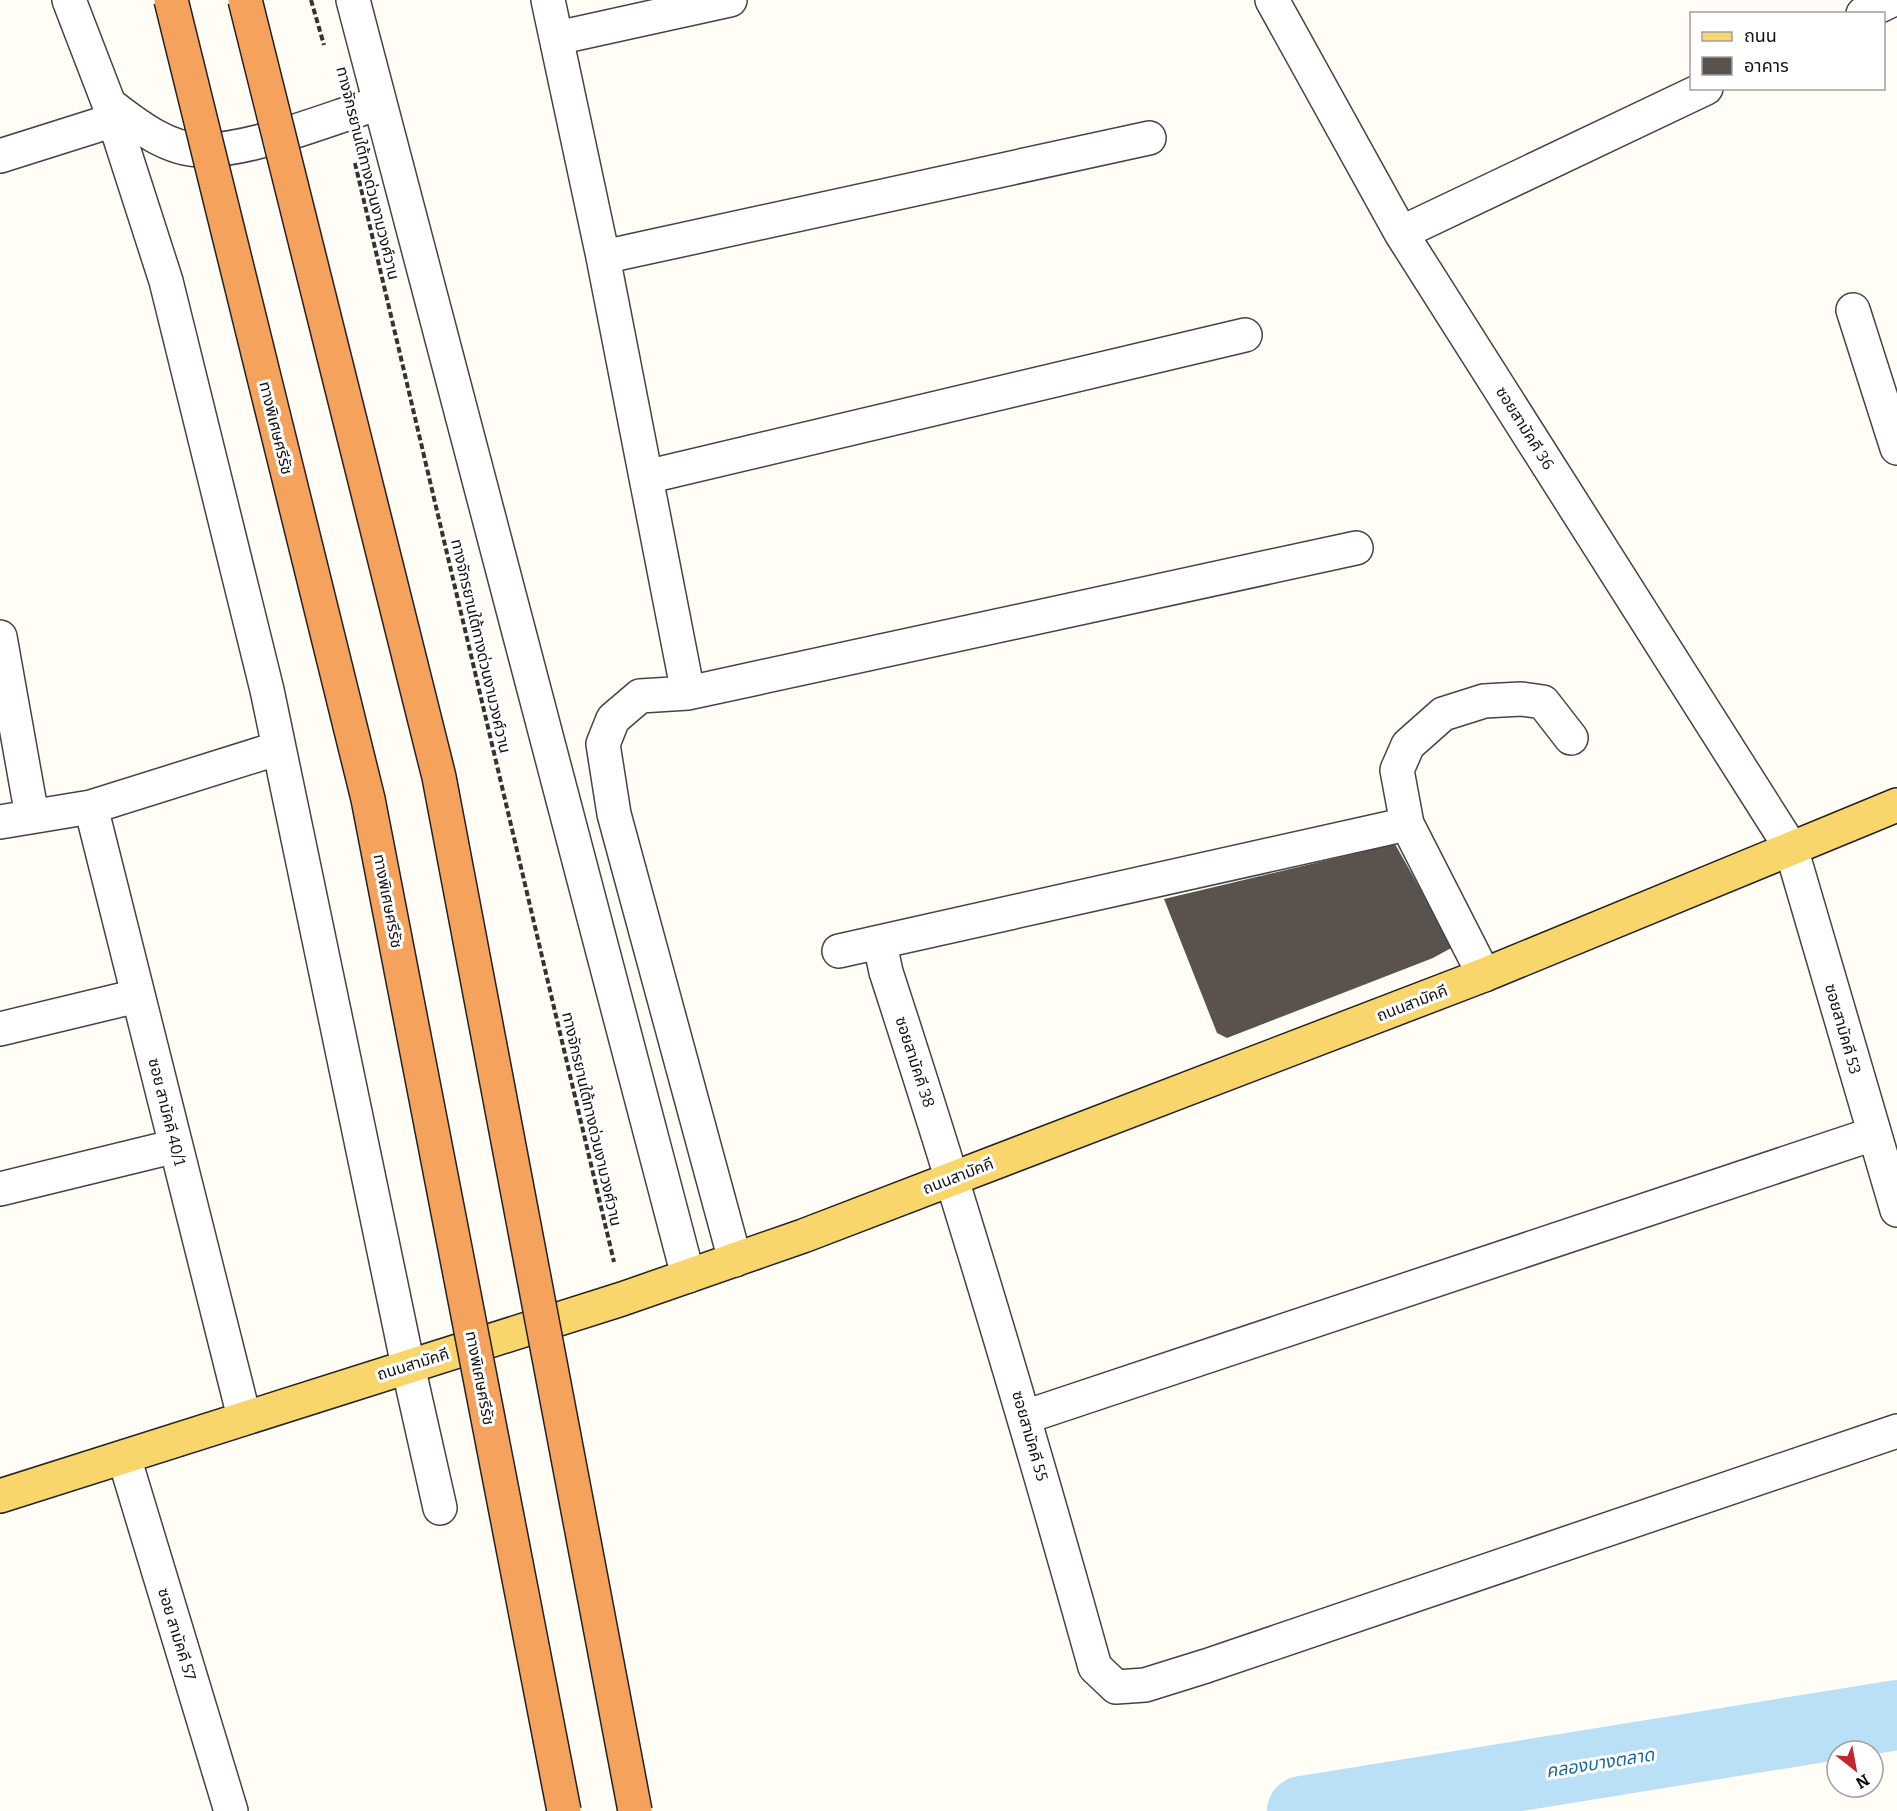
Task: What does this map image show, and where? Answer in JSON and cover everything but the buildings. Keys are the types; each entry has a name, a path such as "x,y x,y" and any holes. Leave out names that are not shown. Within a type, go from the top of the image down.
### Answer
{"highway":[{"name":"ทางพิเศษศรีรัช","path":"171,0 368,799 564,1811"},
{"path":"245,0 439,777 635,1811"}],"main road":[{"name":"ถนนสามัคคี","path":"0,1496 622,1299 735,1260 1484,975 1897,805"}],"street":[{"path":"69,0 111,112 166,281 279,748 408,1366 440,1508"},
{"path":"353,0 688,1276"},
{"path":"548,0 603,257 688,693"},
{"path":"557,38 730,0"},
{"name":"ซอยสามัคคี 36","path":"1272,0 1401,233 1791,848"},
{"path":"1867,12 1892,0"},
{"path":"1401,233 1702,90"},
{"path":"111,112 165,141 201,151 242,146 380,103"},
{"path":"0,156 111,112"},
{"path":"603,257 1149,138"},
{"path":"1853,310 1897,448"},
{"path":"646,477 1245,335"},
{"path":"735,1260 614,814 603,744 612,719 640,696 688,693 1356,548"},
{"path":"0,637 32,816"},
{"path":"1484,975 1407,824 1396,770 1408,745 1443,714 1484,701 1521,699 1543,702 1571,738"},
{"path":"0,822 92,807 279,748"},
{"name":"ซอย สามัคคี 40/1","path":"92,807 137,996 244,1417"},
{"path":"839,951 880,944 1407,824"},
{"name":"ซอยสามัคคี 53","path":"1791,848 1897,1210"},
{"name":"ซอยสามัคคี 38","path":"880,944 886,972 953,1178"},
{"path":"0,1029 137,996"},
{"path":"1025,1417 1873,1134"},
{"path":"0,1189 176,1146"},
{"name":"ซอยสามัคคี 55","path":"953,1178 1025,1417 1095,1666 1116,1687 1145,1684 1206,1666 1897,1431"},
{"name":"ซอย สามัคคี 57","path":"124,1457 231,1811"}],"path":[{"name":"ทางจักรยานใต้ทางด่วนงามวงศ์วาน","path":"311,0 327,57"},
{"name":"ทางจักรยานใต้ทางด่วนงามวงศ์วาน","path":"343,114 622,1299"}],"waterway":[{"name":"คลองบางตลาด","path":"1302,1811 1897,1715"}]}
